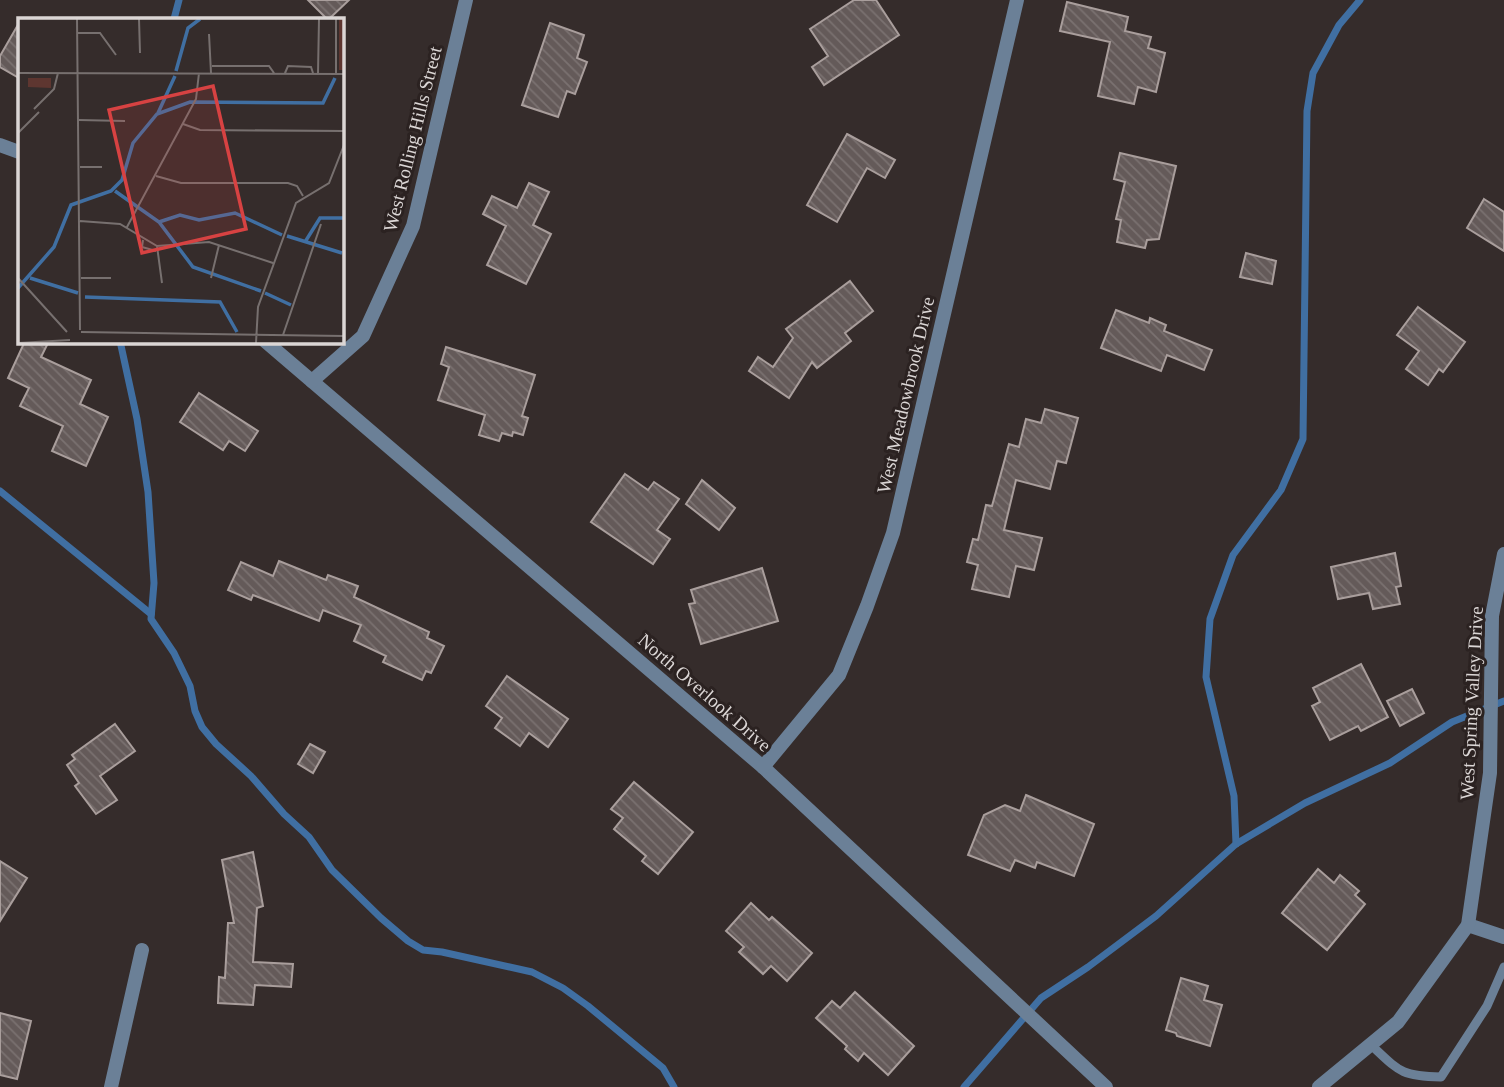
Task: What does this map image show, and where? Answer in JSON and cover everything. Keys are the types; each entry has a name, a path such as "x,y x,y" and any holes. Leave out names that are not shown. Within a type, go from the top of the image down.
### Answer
{"street":[{"name":"West Rolling Hills Street","path":"312,382 363,336 413,226 466,0"},
{"name":"West Meadowbrook Drive","path":"763,767 839,675 893,533 1017,0"},
{"path":"0,145 18,152"},
{"name":"North Overlook Drive","path":"267,343 763,767 1106,1087"},
{"name":"West Spring Valley Drive","path":"1318,1087 1398,1021 1468,925 1490,773 1492,616 1504,555"},
{"path":"1468,925 1504,937"},
{"path":"110,1087 142,950"}],"lane":[{"path":"1370,1044 1399,1072 1441,1077 1487,1006 1504,967"}],"building":[{"path":"308,0 349,0 330,18 326,18"},
{"path":"854,0 876,0 899,35 824,85 812,67 828,56 810,29"},
{"path":"1067,2 1128,17 1125,31 1151,37 1148,48 1165,53 1156,92 1138,87 1134,104 1098,96 1110,42 1060,31"},
{"path":"550,23 584,35 577,58 587,62 575,94 567,91 558,117 522,105"},
{"path":"18,25 18,77 0,67 0,56"},
{"path":"847,134 895,160 885,178 867,168 837,222 807,205"},
{"path":"1120,153 1176,166 1159,239 1147,240 1145,248 1117,242 1121,220 1116,219 1125,182 1114,179"},
{"path":"529,183 549,192 533,225 551,234 526,284 487,265 506,226 483,214 492,196 517,208"},
{"path":"1484,199 1504,212 1504,251 1467,228"},
{"path":"1246,253 1276,261 1272,284 1240,277"},
{"path":"850,281 873,311 845,333 851,341 817,368 812,362 789,398 749,371 758,357 773,367 793,338 786,329"},
{"path":"1418,307 1465,342 1443,372 1439,369 1428,385 1406,369 1419,351 1397,335"},
{"path":"1116,310 1149,323 1150,318 1166,325 1164,331 1212,350 1204,370 1167,355 1161,371 1101,348"},
{"path":"24,343 48,343 41,357 91,380 80,404 108,417 86,466 52,451 63,426 20,406 29,388 8,378"},
{"path":"446,347 535,375 522,416 528,418 523,435 502,433 499,441 479,435 485,415 438,400 449,367 441,364"},
{"path":"199,393 258,431 245,451 229,441 223,450 180,422"},
{"path":"1045,409 1078,418 1066,463 1057,461 1050,489 1016,480 1004,530 1042,538 1034,570 1016,566 1009,597 972,589 978,565 967,562 973,539 978,540 986,505 992,506 1009,444 1019,447 1026,419 1041,423"},
{"path":"625,474 648,490 654,482 679,499 657,530 670,539 653,564 591,522"},
{"path":"702,480 735,508 719,530 686,504"},
{"path":"1395,553 1401,586 1396,587 1400,604 1373,609 1369,593 1338,599 1331,567"},
{"path":"279,561 326,580 328,575 358,586 354,597 429,632 427,638 444,646 431,673 426,671 422,680 383,662 386,656 354,641 361,625 323,610 319,621 253,595 251,600 228,590 241,562 273,576"},
{"path":"762,568 778,621 701,644 689,604 695,603 691,590"},
{"path":"1361,664 1388,717 1361,731 1358,726 1330,740 1312,706 1320,702 1313,688"},
{"path":"507,676 568,719 548,747 529,733 520,746 495,728 502,718 486,706"},
{"path":"1412,689 1424,713 1400,726 1387,701"},
{"path":"115,724 135,751 100,776 117,800 96,814 75,786 79,783 67,765 75,759 72,755"},
{"path":"310,744 325,752 313,773 298,764"},
{"path":"634,782 693,832 658,874 642,861 646,856 614,829 623,818 611,809"},
{"path":"1026,795 1094,824 1074,876 1037,862 1035,868 1015,860 1010,871 968,855 984,815 1005,805 1020,811"},
{"path":"253,852 263,906 257,908 253,962 293,964 291,987 255,985 253,1005 218,1003 219,977 225,978 228,923 234,923 222,860"},
{"path":"0,861 27,878 0,921"},
{"path":"1318,869 1334,883 1340,875 1359,891 1355,895 1365,904 1327,950 1282,913"},
{"path":"751,903 769,920 772,917 812,953 787,981 771,966 763,974 739,952 744,947 726,931"},
{"path":"1181,978 1208,986 1204,1000 1222,1005 1210,1046 1166,1030"},
{"path":"855,992 914,1046 888,1075 864,1053 858,1061 845,1049 847,1046 816,1018 832,1001 840,1008"},
{"path":"0,1013 31,1021 17,1079 0,1075"}],"waterway":[{"path":"174,18 179,0"},
{"path":"1236,844 1234,796 1206,677 1210,619 1233,555 1281,490 1303,439 1307,111 1313,73 1339,25 1360,0"},
{"path":"120,343 137,419 148,492 154,583 151,619 174,653 190,686 195,711 202,727 309,837 332,870 408,941 423,950 532,972 563,988 663,1068 674,1087"},
{"path":"0,491 151,614"},
{"path":"964,1087 1041,998 1156,916 1236,844 1305,803 1390,763 1452,722 1504,701"}]}
